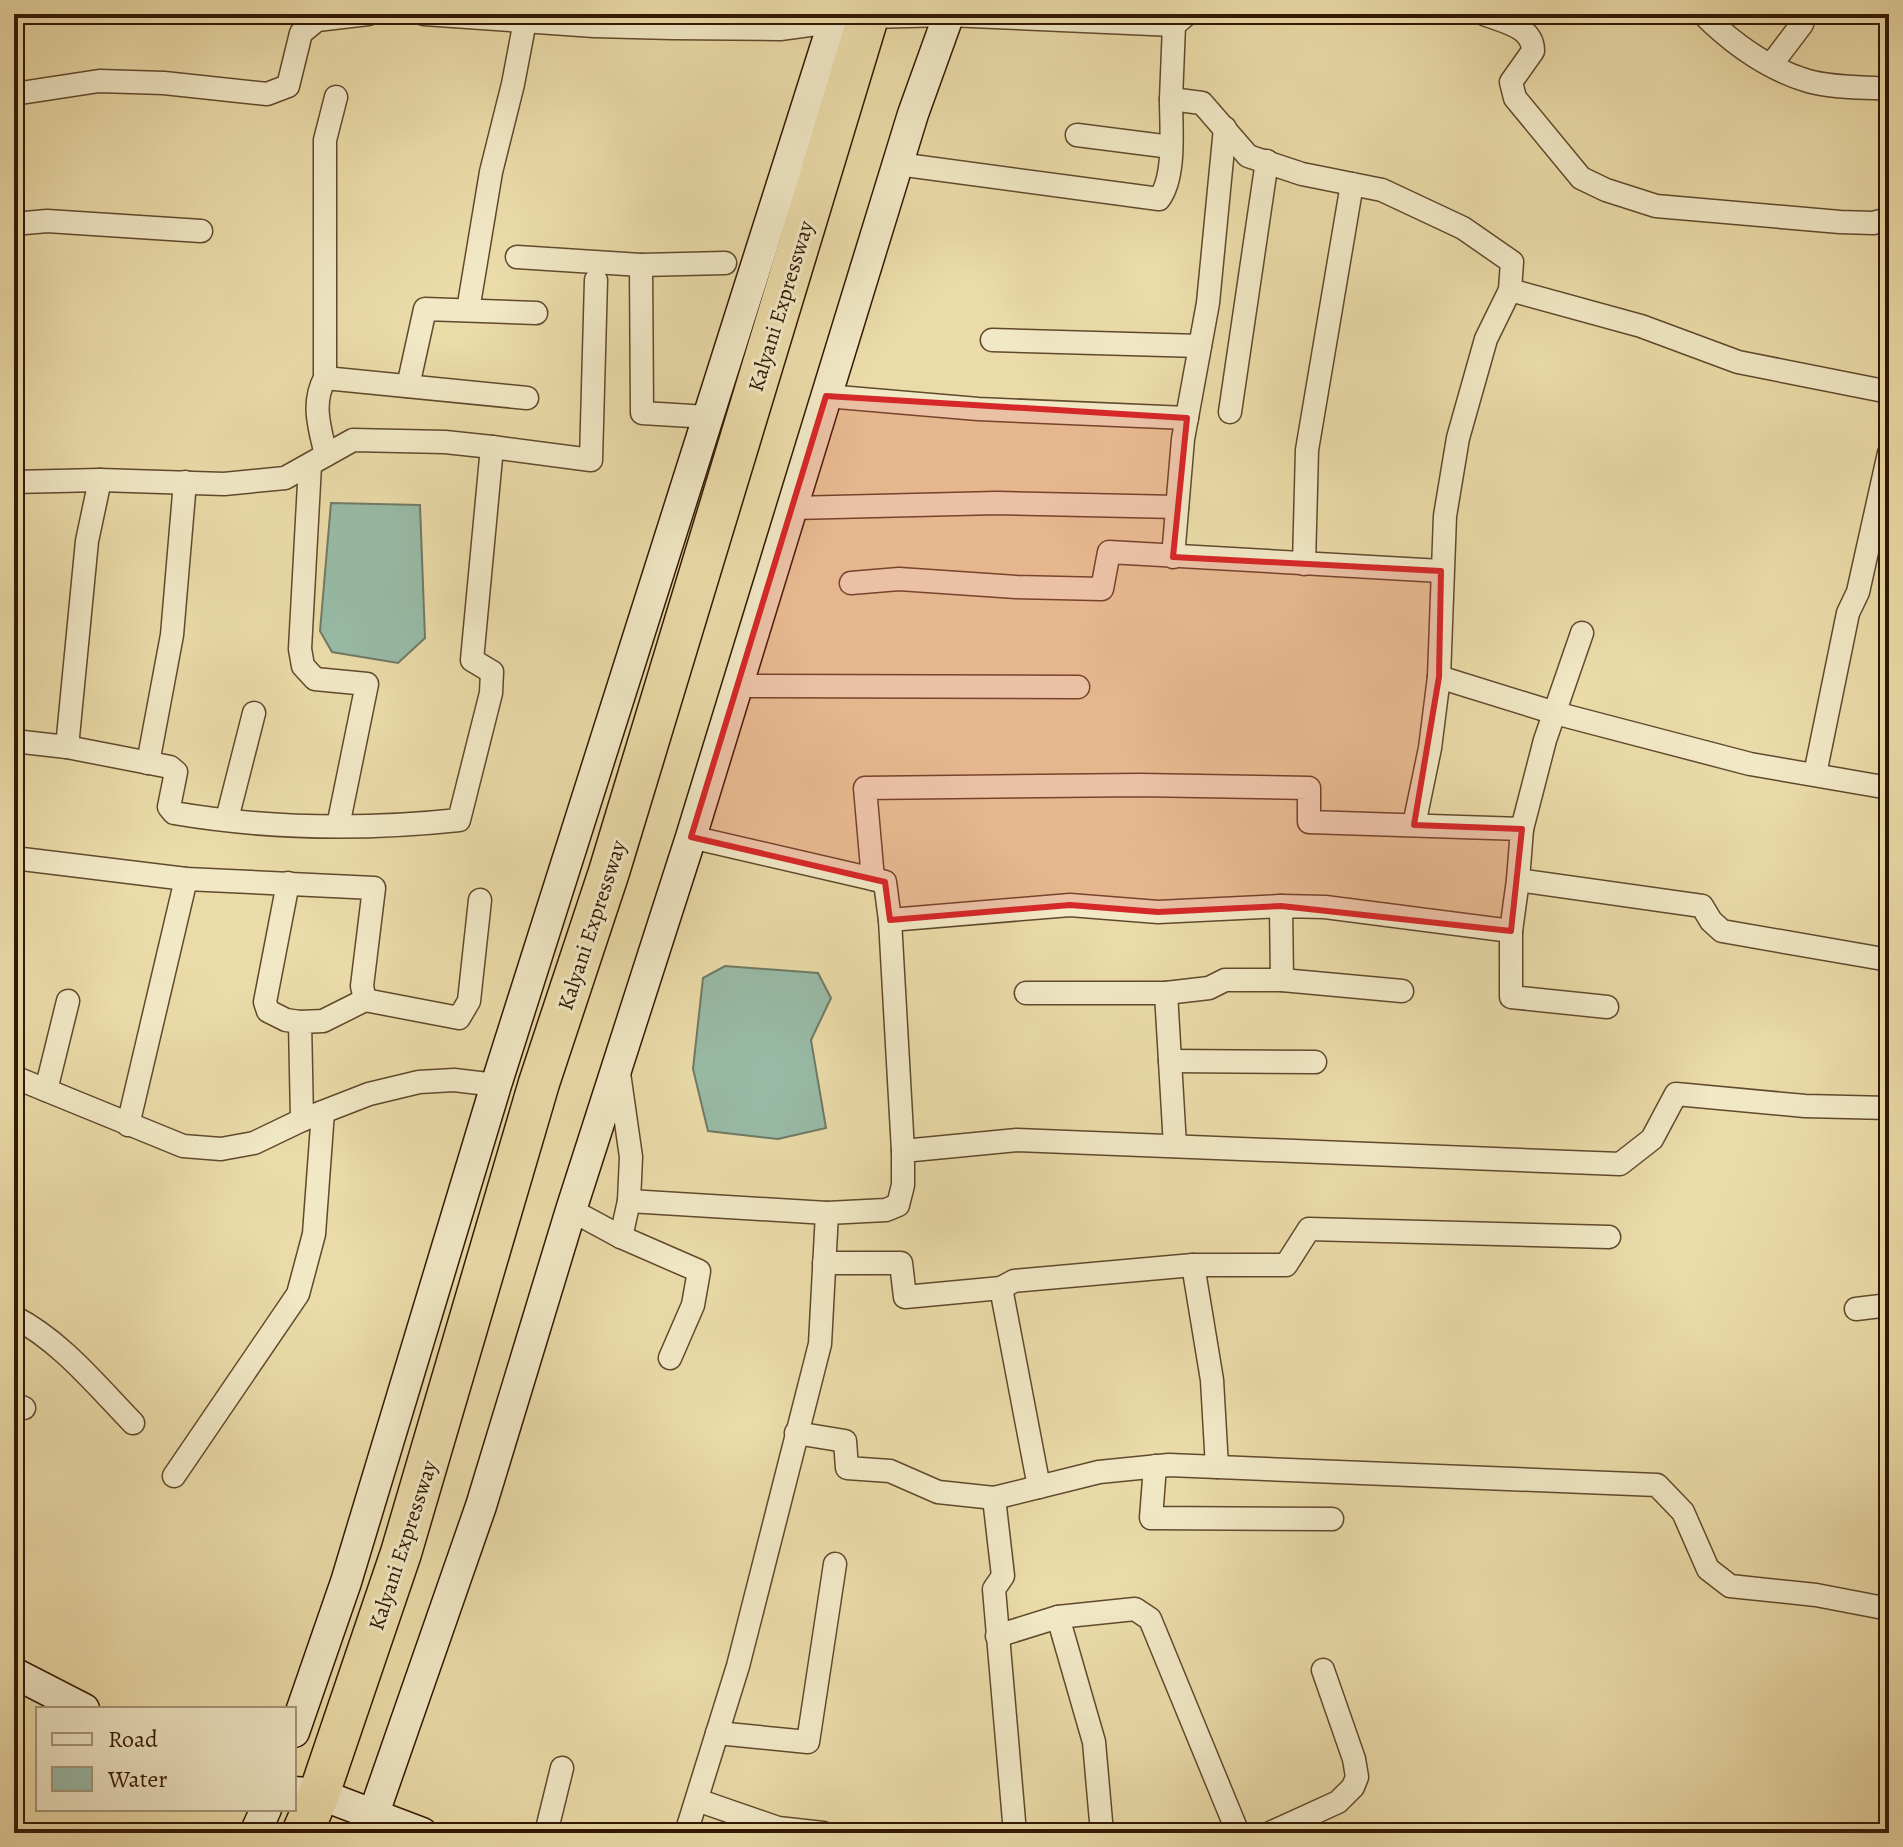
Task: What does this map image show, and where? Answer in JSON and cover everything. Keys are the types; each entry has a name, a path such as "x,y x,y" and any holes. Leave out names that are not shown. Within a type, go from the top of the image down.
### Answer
{"highway":[{"name":"Kalyani Expressway","path":"302,1833 306,1793 401,1553 539,1083 613,857 852,17"}],"street":[{"path":"14,94 99,81 164,83 267,94 288,86 301,33 317,20 368,14"},
{"path":"424,14 499,16 525,21 751,21 780,29 852,17 949,14 1180,20 1171,99 1171,147 1166,190 1159,199 898,164"},
{"path":"371,1825 481,1506 898,164 949,14"},
{"path":"1484,14 1529,35 1533,51 1511,82 1515,98 1581,178 1606,190 1656,206 1840,222 1873,223 1889,219"},
{"path":"1703,14 1725,35 1771,65 1810,81 1889,89"},
{"path":"1771,65 1802,24 1805,14"},
{"path":"296,1726 346,1582 496,1085 708,417 852,17"},
{"path":"468,310 491,172 525,21"},
{"path":"336,97 325,140 325,378 318,391 318,460 300,637 303,666 315,679 367,684 338,826"},
{"path":"1171,99 1202,103 1248,156 1302,174 1382,190 1463,228 1512,262 1510,290 1486,339 1458,438 1445,516 1439,677 1430,748 1414,825"},
{"path":"1173,557 1187,418 1208,303 1225,128"},
{"path":"1077,135 1171,147"},
{"path":"1230,412 1267,161"},
{"path":"1304,564 1307,450 1352,184"},
{"path":"14,224 47,221 201,231"},
{"path":"517,257 641,265 725,263"},
{"path":"641,265 642,413 708,417"},
{"path":"14,482 100,480 224,484 285,478 353,440 445,442 591,460 596,280"},
{"path":"1510,290 1641,326 1738,362 1889,392"},
{"path":"408,386 425,309 536,313"},
{"path":"992,340 1200,346"},
{"path":"325,378 527,398"},
{"path":"826,396 978,409 1187,418"},
{"path":"14,741 67,747 170,767 176,772 169,807 174,813 292,826 400,826 459,820 491,693 492,672 472,660 492,447"},
{"path":"1815,774 1848,613 1858,592 1889,453"},
{"path":"67,747 87,541 100,480"},
{"path":"148,763 172,635 185,482"},
{"path":"793,508 997,503 1177,507"},
{"path":"851,583 899,579 1102,589 1109,552 1441,571"},
{"path":"1582,633 1555,713 1522,829 1511,931 1511,997 1607,1007"},
{"path":"1439,677 1555,713 1750,764 1889,788"},
{"path":"737,686 1078,687"},
{"path":"227,819 254,713"},
{"path":"873,879 865,788 1140,785 1309,788 1309,822 1522,829"},
{"path":"629,1201 827,1213 886,1210 898,1205 903,1185 890,920 885,882 691,837"},
{"path":"14,858 186,879 374,888 362,986 365,1000"},
{"path":"128,1125 186,879"},
{"path":"1518,880 1702,906 1722,931 1889,960"},
{"path":"288,883 265,1002 268,1011 286,1020 300,1022 323,1021 365,1000 459,1018 469,1001 480,900"},
{"path":"890,920 1070,905 1158,912 1281,906 1325,907 1511,931"},
{"path":"1281,906 1282,980"},
{"path":"1026,993 1166,993 1209,988 1225,980 1282,980 1402,991"},
{"path":"1166,993 1175,1146"},
{"path":"46,1090 68,1001"},
{"path":"174,1476 298,1294 314,1234 312,1116 300,1022"},
{"path":"1170,1061 1315,1062"},
{"path":"618,1068 631,1157 629,1201 621,1237"},
{"path":"14,1077 183,1146 221,1149 254,1143 369,1094 419,1082 454,1080 496,1085"},
{"path":"903,1151 1017,1140 1620,1164 1652,1139 1676,1094 1805,1106 1889,1108"},
{"path":"571,1210 621,1237 699,1271 693,1305 670,1358"},
{"path":"686,1833 738,1666 820,1344 827,1213"},
{"path":"824,1263 901,1263 905,1297 1001,1288 1014,1281 1193,1265 1286,1265 1309,1229 1609,1237"},
{"path":"1193,1265 1212,1380 1217,1467"},
{"path":"1001,1288 1039,1487"},
{"path":"1856,1309 1889,1305"},
{"path":"14,1317 28,1324 68,1356 133,1423"},
{"path":"796,1433 845,1441 847,1468 890,1471 938,1492 994,1498 1099,1472 1155,1466 1657,1485 1683,1512 1708,1569 1730,1586 1816,1595 1889,1609"},
{"path":"1155,1466 1151,1518 1332,1519"},
{"path":"994,1498 1003,1576 994,1589 1015,1833"},
{"path":"717,1733 808,1742 835,1564"},
{"path":"997,1636 1058,1617 1135,1609 1150,1619 1238,1833"},
{"path":"1058,1617 1094,1742 1102,1833"},
{"path":"1270,1833 1338,1802 1353,1787 1357,1777 1354,1759 1323,1670"},
{"path":"14,1673 80,1707"},
{"path":"546,1833 562,1768"},
{"path":"306,1793 371,1825 422,1833"},
{"path":"697,1800 778,1828 823,1833"},
{"path":"255,1833 265,1811"}],"highlighted area":[{"path":"826,396 1187,418 1173,557 1441,571 1439,677 1414,825 1522,829 1511,931 1281,906 1158,912 1070,905 890,920 885,882 691,837"}],"water":[{"path":"331,503 420,505 425,638 398,663 332,652 320,631"},
{"path":"725,966 818,973 831,998 811,1040 826,1128 778,1139 708,1131 693,1069 703,978"}]}
